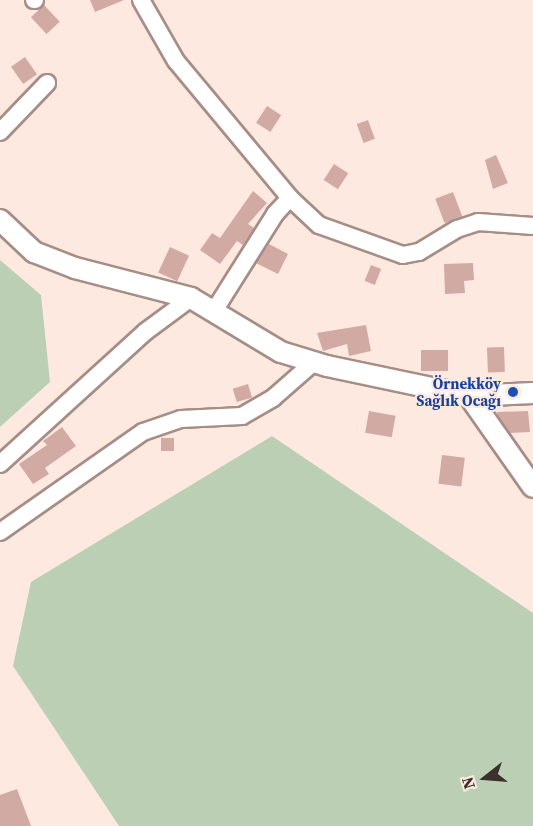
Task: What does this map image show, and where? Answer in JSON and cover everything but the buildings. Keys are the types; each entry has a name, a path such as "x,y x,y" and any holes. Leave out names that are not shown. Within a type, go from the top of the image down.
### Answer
{"street":[{"path":"141,0 176,61 290,198 319,225 402,255 419,252 457,229 477,222 533,226"},
{"path":"0,132 47,83"},
{"path":"214,311 275,214 290,198"},
{"path":"0,220 34,252 75,268 191,298 281,352 314,362 469,396 533,393"},
{"path":"0,464 145,332 191,298"},
{"path":"0,532 144,432 181,419 242,416 280,392 314,362"},
{"path":"469,396 533,487"}],"green space":[{"path":"0,260 41,295 50,382 0,427"},
{"path":"272,436 533,613 533,826 119,826 13,666 31,582"}],"place":[{"name":"Örnekköy Sağlık Ocağı","path":"513,392"}]}
